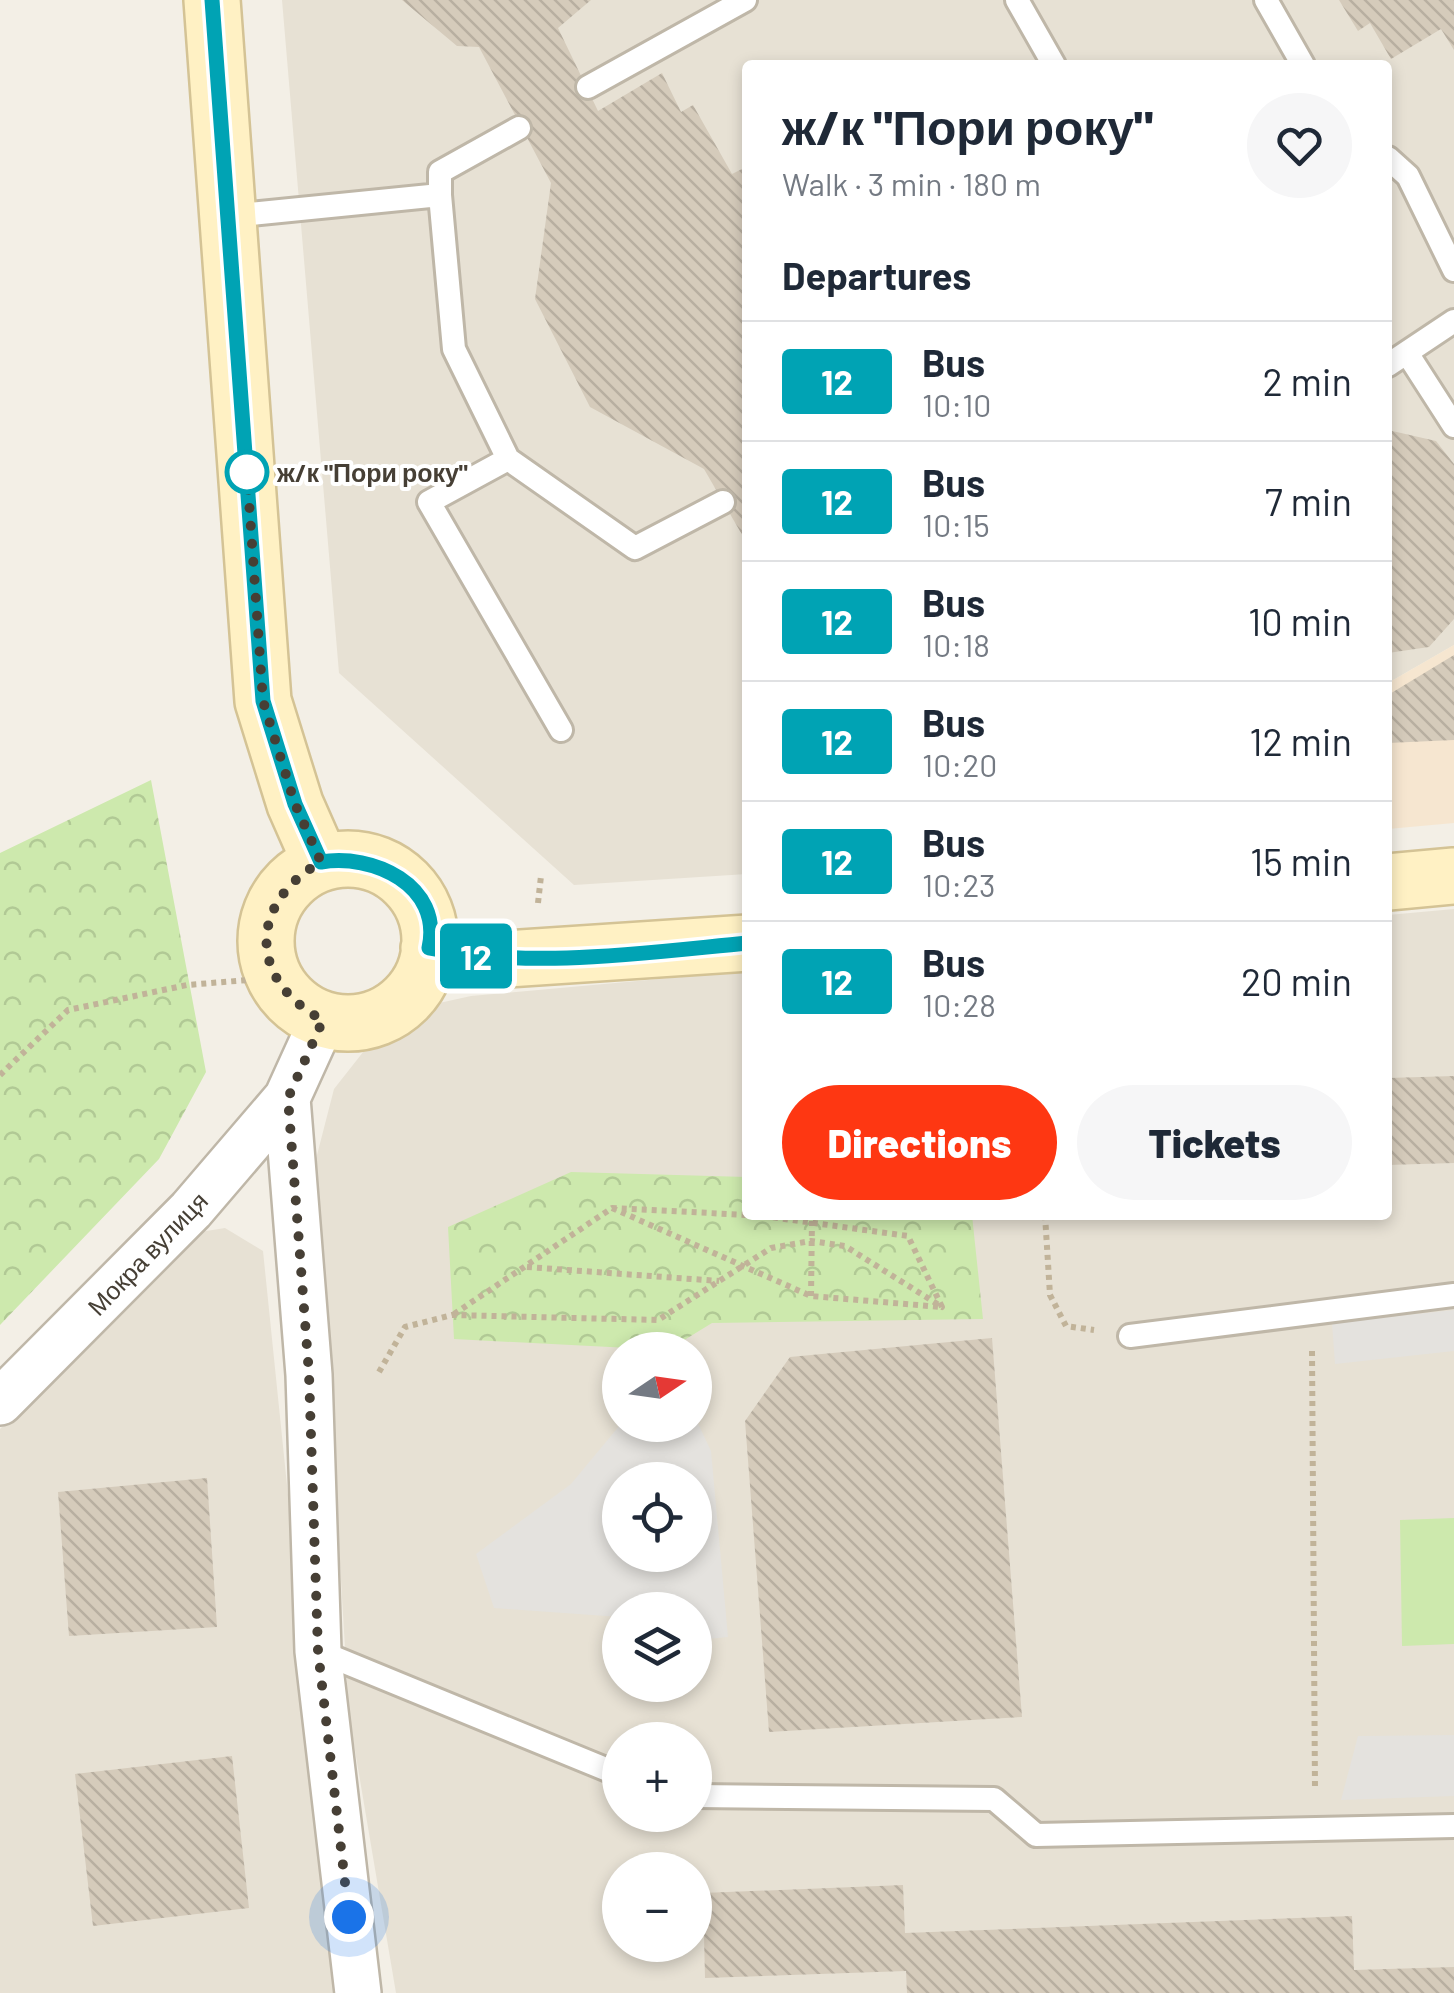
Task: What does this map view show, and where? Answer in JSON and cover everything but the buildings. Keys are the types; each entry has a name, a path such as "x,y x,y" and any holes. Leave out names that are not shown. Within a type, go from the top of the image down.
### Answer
{"street":[{"path":"212,0 263,701 295,804 321,862"},
{"path":"346,858 372,862 396,873 414,891 426,914 429,948 416,989 397,1007 374,1019 349,1023 323,1020 300,1008 282,990 266,942 270,917 280,894 298,875 321,862 346,858"},
{"path":"1392,882 1454,876"},
{"path":"429,948 507,958 742,943"},
{"path":"323,1020 288,1098 309,1374 318,1651 358,1993"},
{"name":"Мокра вулиця","path":"0,1402 191,1210 288,1098"}],"lane":[{"path":"588,87 745,0"},
{"path":"1017,0 1051,60"},
{"path":"1266,0 1300,60"},
{"path":"520,128 440,172 454,349 508,458 636,548 723,502"},
{"path":"1392,162 1408,176 1454,270"},
{"path":"230,216 440,194"},
{"path":"1454,321 1397,359 1454,426"},
{"path":"508,458 428,502 561,730"},
{"path":"1130,1336 1454,1294"},
{"path":"318,1651 602,1768"},
{"path":"712,1796 994,1799 1036,1835 1454,1826"}],"path":[{"path":"0,1075 68,1010 186,985 248,980"},
{"path":"452,1315 612,1208 742,1214"},
{"path":"612,1208 811,1296 942,1307"},
{"path":"811,1296 812,1220"},
{"path":"818,1220 908,1236 942,1307"},
{"path":"1045,1220 1050,1296 1066,1326 1130,1336"},
{"path":"379,1372 404,1328 452,1315 658,1320 771,1248 811,1241 844,1246 942,1307"},
{"path":"526,1266 720,1281"},
{"path":"1312,1313 1315,1830"}],"shaded area":[{"path":"282,0 1454,0 1454,645 1392,681 1392,60 742,60 742,874 574,885 339,673"},
{"path":"1454,645 1454,823 1392,829 1392,681"},
{"path":"1454,909 1454,1993 396,1993 349,1715 316,1159 334,1089 371,1042 421,1007 471,996 742,971 742,1220 1392,1220 1392,915"},
{"path":"225,1228 263,1251 339,1993 0,1993 0,1429 194,1233"},
{"path":"1454,1310 1454,1351 1335,1364 1332,1323"},
{"path":"606,1442 707,1442 711,1451 728,1637 712,1639 712,1592 602,1592 602,1616 494,1608 476,1554 571,1484"},
{"path":"1454,1735 1454,1796 1341,1800 1358,1736"}],"green space":[{"path":"151,780 206,1072 159,1159 0,1325 0,853"},
{"path":"571,1172 742,1177 742,1220 973,1220 983,1319 712,1323 697,1332 602,1332 602,1347 454,1339 448,1227"},
{"path":"1454,1518 1454,1644 1402,1646 1400,1520"}],"bus line":[{"name":"12","path":"212,0 263,701 295,804 321,862 346,858 372,862 396,873 414,891 426,914 429,948 460,955 609,955 742,944"}],"place":[{"name":"ж/к \"Пори року\"","path":"247,472"}],"route":[{"path":"247,472 263,701 295,804 321,862 298,875 280,894 270,917 266,942 270,967 282,990 300,1008 323,1020 288,1098 309,1374 318,1651 349,1917"}]}
